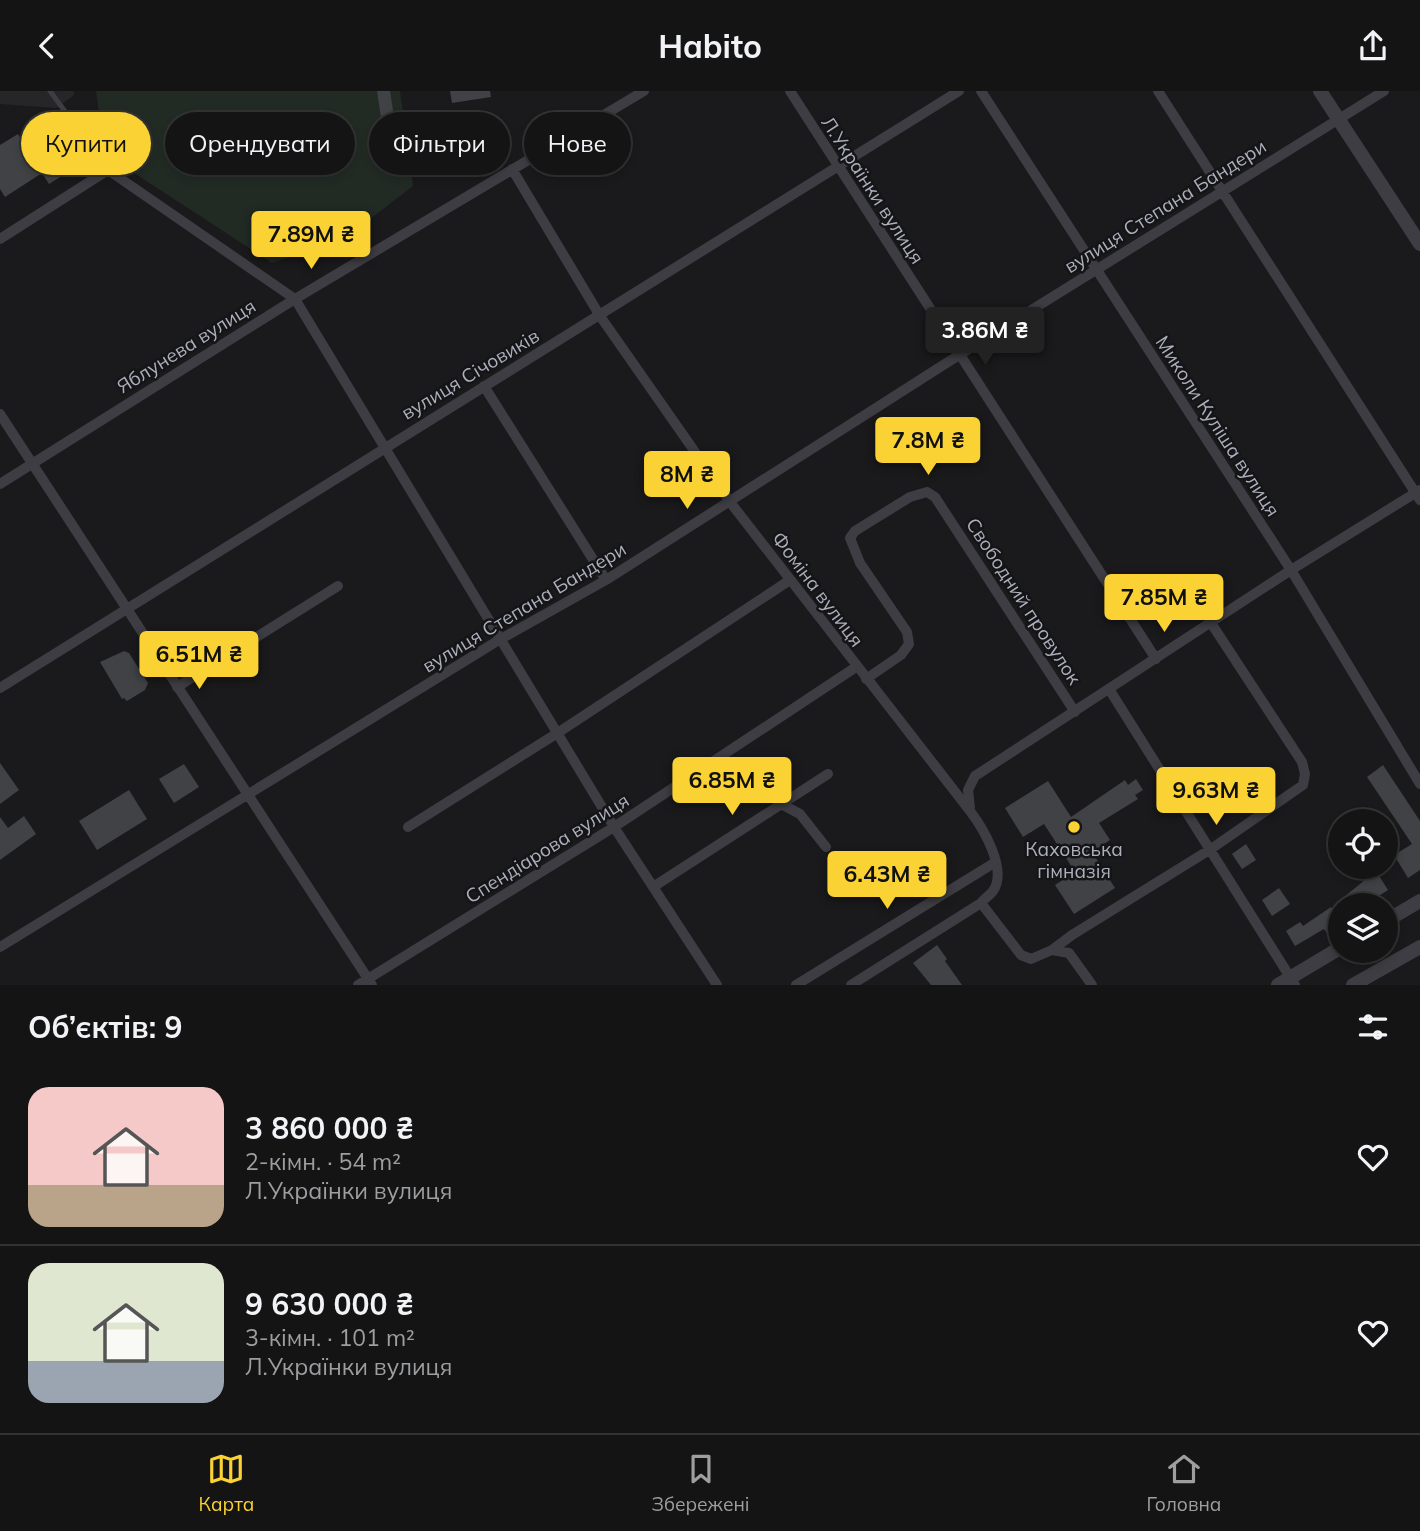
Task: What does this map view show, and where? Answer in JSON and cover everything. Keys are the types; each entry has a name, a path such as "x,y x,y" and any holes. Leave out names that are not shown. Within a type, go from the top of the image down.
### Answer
{"street":[{"name":"Яблунева вулиця","path":"0,484 295,299 644,91"},
{"name":"Л.Українки вулиця","path":"790,91 1156,659"},
{"name":"вулиця Січовиків","path":"0,688 128,610 383,447 600,316 959,91"},
{"name":"Миколи Куліша вулиця","path":"981,91 1291,570 1420,784"},
{"path":"970,811 968,790 975,776 1291,570 1418,495 1158,91"},
{"path":"1320,91 1420,244"},
{"name":"вулиця Степана Бандери","path":"0,947 499,641 606,580 959,355 1384,91"},
{"name":"Фоміна вулиця","path":"512,169 600,316 730,502 984,829 992,847 994,863"},
{"path":"0,239 100,175"},
{"path":"115,175 295,299 556,734 717,985"},
{"path":"484,386 606,580"},
{"path":"0,414 366,983"},
{"name":"Свободний провулок","path":"866,679 901,655 909,644 907,632 860,563 850,538 855,531 910,498 927,492 935,497 1075,712"},
{"path":"408,827 556,734 790,580"},
{"path":"177,687 338,586"},
{"path":"981,903 1021,955 1031,959 1052,950 1211,849 1303,785 1305,774 1302,762 1211,623"},
{"name":"Спендіарова вулиця","path":"366,983 614,828 856,667"},
{"path":"1109,689 1211,849 1287,983 1328,956"},
{"path":"653,887 828,774"},
{"path":"781,804 800,814 826,847"},
{"path":"796,985 994,863 995,889 981,903 851,985"},
{"path":"1398,914 1420,901"},
{"path":"1353,985 1420,947"},
{"path":"1052,950 1069,953 1092,985"}],"lane":[{"path":"50,91 65,112"}],"shaded area":[{"path":"0,91 74,91 74,95 57,108 0,104"},
{"path":"96,91 400,91 403,112 369,112 369,175 411,175 413,186 348,236 272,263 137,175 151,175 151,112 99,112"}],"building":[{"path":"377,91 390,91 393,112 380,112"},
{"path":"450,91 490,91 491,97 452,103"},
{"path":"18,134 21,139 21,175 39,175 5,197 0,189 0,145"},
{"path":"43,175 63,175 49,184"},
{"path":"124,651 129,653 148,683 145,690 127,701 122,699 100,662"},
{"path":"0,763 19,790 0,804"},
{"path":"184,764 199,787 174,803 159,779"},
{"path":"1383,765 1420,821 1420,870 1408,878 1398,862 1398,853 1412,844 1398,823 1398,809 1388,809 1367,777"},
{"path":"1136,779 1143,790 1135,795 1138,799 1099,823 1110,840 1092,852 1115,888 1074,914 1055,885 1075,872 1044,824 1023,837 1005,808 1048,781 1071,817 1125,780 1128,785"},
{"path":"129,790 147,819 97,850 79,821"},
{"path":"24,816 36,834 0,860 0,817 8,828"},
{"path":"1246,844 1256,860 1242,869 1232,854"},
{"path":"1366,879 1381,879 1388,890 1383,893 1349,893"},
{"path":"1279,888 1290,904 1272,916 1262,900"},
{"path":"1328,909 1328,935 1324,929 1295,946 1286,931 1300,922 1303,926"},
{"path":"937,945 962,985 931,985 913,963"}],"place":[{"name":"Каховська гімназія","path":"1074,827"}]}
